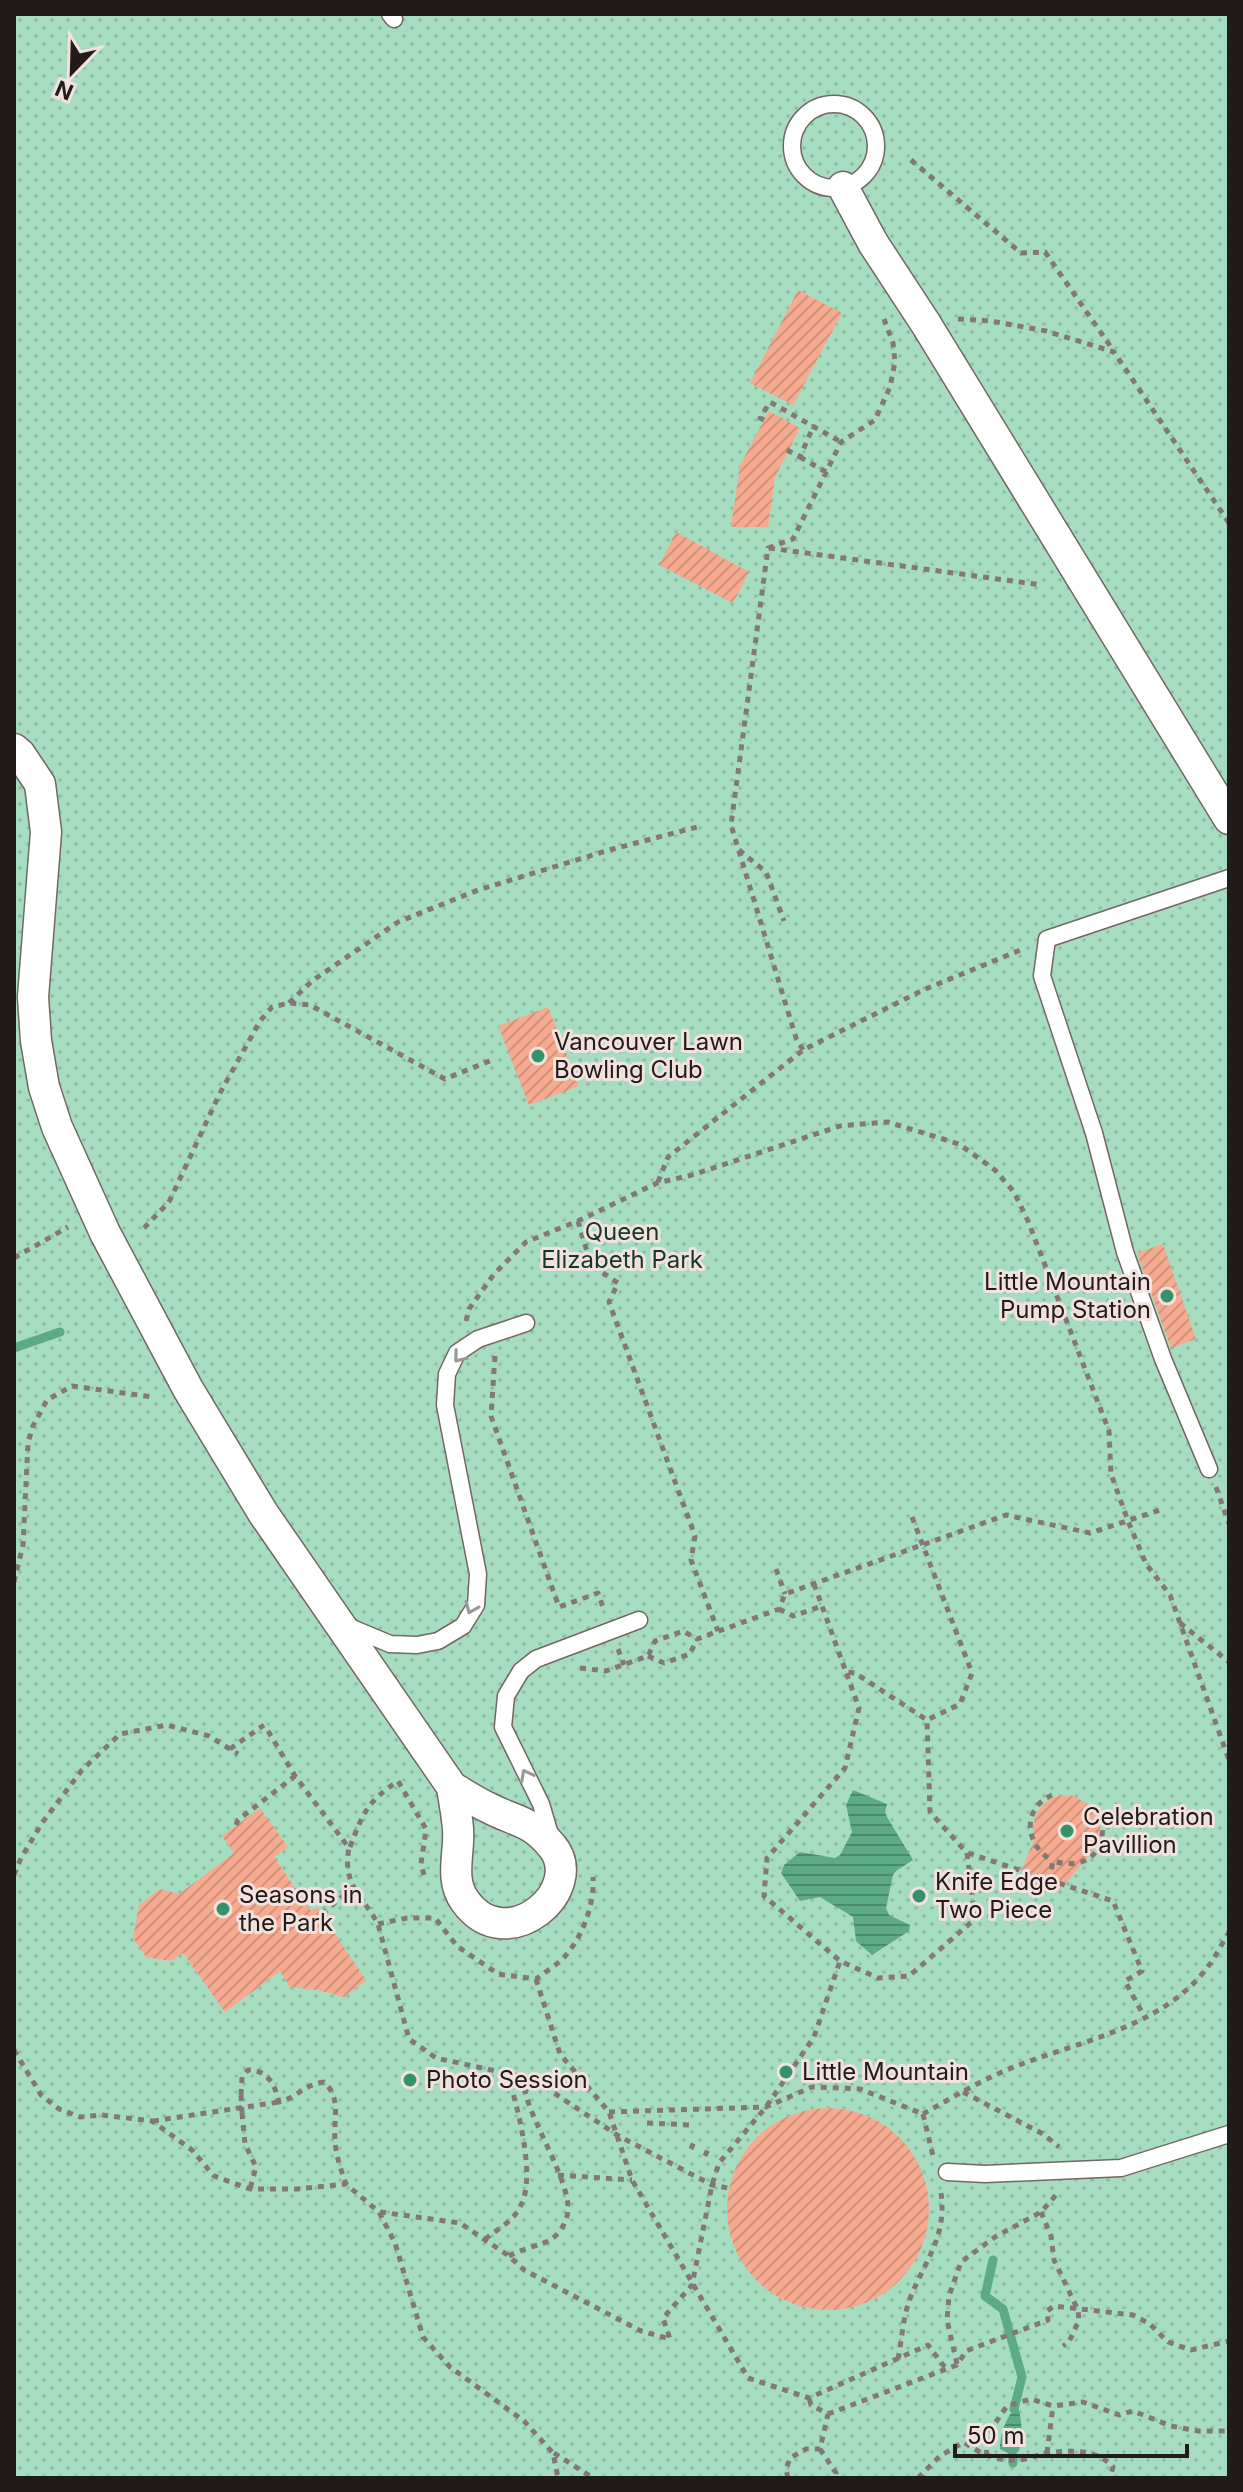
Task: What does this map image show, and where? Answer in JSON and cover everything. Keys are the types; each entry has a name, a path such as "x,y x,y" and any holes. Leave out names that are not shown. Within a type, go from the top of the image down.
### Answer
{"street":[{"path":"843,187 873,243 926,324 1229,819"},
{"path":"14,749 40,784 46,832 33,997 44,1087 57,1127 105,1233 188,1389 263,1513 452,1787 489,1808 530,1824 554,1848 559,1864 559,1882 552,1898 541,1911 526,1920 509,1923 492,1921 476,1913 464,1900 457,1885 455,1868 459,1851 452,1787"}],"lane":[{"path":"839,103 855,109 868,120 875,135 876,152 870,168 858,180 843,187 827,187 812,182 800,171 794,156 792,140 797,125 808,113 822,105 839,103"},
{"path":"1209,1469 1163,1359 1125,1252 1094,1133 1042,976 1047,939 1229,878"},
{"path":"340,1624 390,1644 417,1645 438,1641 463,1626 476,1605 478,1574 445,1405 447,1374 457,1353 478,1339 526,1323"},
{"path":"554,1848 541,1804 503,1727 506,1696 521,1671 536,1659 639,1620"},
{"path":"943,2178 1121,2168 1229,2134"}],"path":[{"path":"911,160 1021,253 1045,252 1229,523"},
{"path":"768,548 793,539 841,442 875,420 890,387 895,362 893,343 882,314"},
{"path":"893,343 905,330 943,318 991,321 1046,331 1114,352"},
{"path":"764,420 760,418 770,402 841,442"},
{"path":"800,457 814,425"},
{"path":"787,450 826,472"},
{"path":"768,548 1042,585"},
{"path":"768,548 731,825 796,1038 803,1050"},
{"path":"289,1003 312,981 398,922 478,890 701,826"},
{"path":"738,850 766,872 784,921"},
{"path":"657,1183 668,1157 803,1050 923,990 1047,939"},
{"path":"144,1228 169,1202 220,1093 260,1021 272,1007 289,1003 310,1005 445,1079 492,1060"},
{"path":"624,1665 598,1593 559,1607 491,1416 496,1349 464,1330 469,1309 494,1274 526,1242 657,1183 692,1175 840,1126 888,1122 959,1144 995,1170 1014,1192 1109,1431 1111,1474 1128,1521 1146,1564 1170,1595 1229,1760"},
{"path":"578,1221 591,1265 618,1283 609,1302 695,1536 691,1560 718,1631"},
{"path":"14,1258 68,1227"},
{"path":"14,1582 23,1545 28,1443 47,1400 72,1386 153,1397"},
{"path":"1209,1469 1229,1524"},
{"path":"785,1594 1006,1515 1090,1533 1160,1510"},
{"path":"912,1517 972,1673 960,1704 927,1720"},
{"path":"776,1569 785,1594 779,1609"},
{"path":"814,1584 859,1708 845,1768 767,1858 764,1896 840,1961 878,1978 909,1976 975,1919 967,1853"},
{"path":"572,1666 606,1671 648,1656 664,1663 690,1654 697,1639 718,1631 779,1609 793,1616 822,1606"},
{"path":"1180,1623 1229,1662"},
{"path":"648,1656 655,1641 683,1631 697,1639"},
{"path":"846,1672 855,1673 927,1720"},
{"path":"927,1720 930,1812 967,1853 1113,1901 1142,1971 1125,1981 1145,2018"},
{"path":"14,1875 42,1823 82,1770 120,1734 167,1725 209,1736 238,1754"},
{"path":"230,1749 266,1728 295,1776 349,1848"},
{"path":"236,1825 238,1820 295,1776"},
{"path":"427,1887 421,1864 426,1829 398,1781 375,1797 362,1817 346,1864 352,1888 378,1924 409,2039 436,2058 533,2079 617,2135 712,2185 728,2188"},
{"path":"1052,1795 1038,1804 1031,1819 1030,1836 1042,1855 1053,1861 1067,1865 1081,1864 1099,1849 1103,1837 1102,1816"},
{"path":"1049,1881 1053,1861"},
{"path":"587,1917 594,1887 592,1871"},
{"path":"322,1914 352,1888"},
{"path":"923,2114 1018,2065 1145,2018 1182,1994 1209,1965 1229,1932"},
{"path":"379,2212 460,2223 509,2256 524,2270 605,2314 670,2339 663,2318 692,2285 712,2185 723,2157 766,2107 814,2037 840,1961"},
{"path":"536,1979 560,2054 609,2112 632,2180 748,2378 809,2398 928,2345 946,2369"},
{"path":"14,2050 41,2095 59,2109 80,2117 102,2115 152,2121 290,2100 302,2088 324,2082 332,2089 337,2106 335,2143 346,2184 379,2212 395,2243 423,2337 450,2367 524,2421 553,2453 593,2478"},
{"path":"250,2189 256,2167 245,2144 242,2077 248,2070 258,2070 266,2075 276,2087 279,2102"},
{"path":"509,2256 530,2246 549,2242 567,2221 569,2206 530,2113 525,2092 533,2079"},
{"path":"609,2112 766,2107 812,2087 860,2089 923,2114"},
{"path":"485,2239 510,2221 521,2206 527,2188 523,2129 512,2089"},
{"path":"957,2365 947,2320 949,2296 961,2262 995,2237 1041,2212 1066,2186 1073,2170 1058,2144 963,2092"},
{"path":"923,2114 934,2158"},
{"path":"152,2121 192,2150 214,2176 250,2189 297,2189 346,2184"},
{"path":"647,2123 691,2125"},
{"path":"558,2175 632,2180"},
{"path":"898,2359 910,2298 936,2246 943,2207 943,2178"},
{"path":"1041,2212 1051,2236 1054,2260 1078,2310 1079,2320 1069,2342 1063,2346"},
{"path":"809,2398 811,2405 828,2414 957,2365 966,2351 1048,2320 1047,2311 1054,2306 1133,2315 1150,2324 1168,2342 1191,2350 1229,2341"},
{"path":"986,2456 989,2432 1007,2406 1031,2399 1053,2406 1083,2402 1119,2415 1133,2411 1171,2426 1198,2431 1229,2431"},
{"path":"1047,2453 1053,2406"},
{"path":"828,2414 820,2449 836,2473 835,2478"},
{"path":"918,2478 940,2456 964,2442 986,2456 1013,2460 1047,2453 1087,2452 1104,2456 1113,2467 1110,2478"},
{"path":"788,2478 786,2469 790,2458 806,2449 820,2449"},
{"path":"553,2453 558,2478"}],"green space":[{"name":"Queen Elizabeth Park","path":"14,14 1229,14 1229,2478 14,2478"}],"shaded area":[{"path":"853,1790 887,1804 887,1817 913,1860 893,1875 886,1908 889,1915 910,1925 909,1931 872,1955 856,1941 853,1917 820,1897 800,1901 781,1873 784,1865 800,1852 835,1858 840,1855 852,1832 846,1805"},
{"path":"1018,2406 1021,2440 1019,2451 1013,2456 1000,2449 1000,2444 1007,2420"}],"building":[{"path":"798,290 842,313 793,405 750,383"},
{"path":"769,411 800,428 775,477 768,527 731,527 740,465"},
{"path":"676,532 749,572 733,603 659,565"},
{"name":"Vancouver Lawn Bowling Club","path":"548,1007 579,1086 529,1105 498,1026"},
{"name":"Little Mountain Pump Station","path":"1163,1244 1196,1339 1171,1348 1137,1253"},
{"name":"Celebration Pavillion","path":"1062,1795 1074,1796 1094,1808 1101,1835 1097,1846 1061,1889 1021,1871 1034,1840 1036,1815 1042,1805"},
{"name":"Seasons in the Park","path":"260,1808 288,1847 274,1857 311,1911 317,1907 366,1980 344,1997 290,1987 280,1971 225,2012 183,1953 171,1961 146,1957 133,1938 139,1905 160,1889 179,1894 234,1853 222,1836"},
{"path":"828,2108 867,2116 899,2138 921,2170 929,2209 921,2248 899,2280 867,2302 828,2310 789,2302 757,2280 735,2248 727,2209 735,2170 757,2138 789,2116"}],"waterway":[{"path":"14,1348 60,1332"},
{"path":"993,2260 985,2296 1003,2309 1022,2377 1014,2409"},
{"path":"1013,2456 1013,2463"}],"place":[{"name":"Vancouver Lawn Bowling Club","path":"538,1056"},
{"name":"Little Mountain Pump Station","path":"1167,1296"},
{"name":"Celebration Pavillion","path":"1067,1831"},
{"name":"Knife Edge Two Piece","path":"919,1896"},
{"name":"Seasons in the Park","path":"223,1909"},
{"name":"Little Mountain","path":"786,2072"},
{"name":"Photo Session","path":"410,2080"}]}
